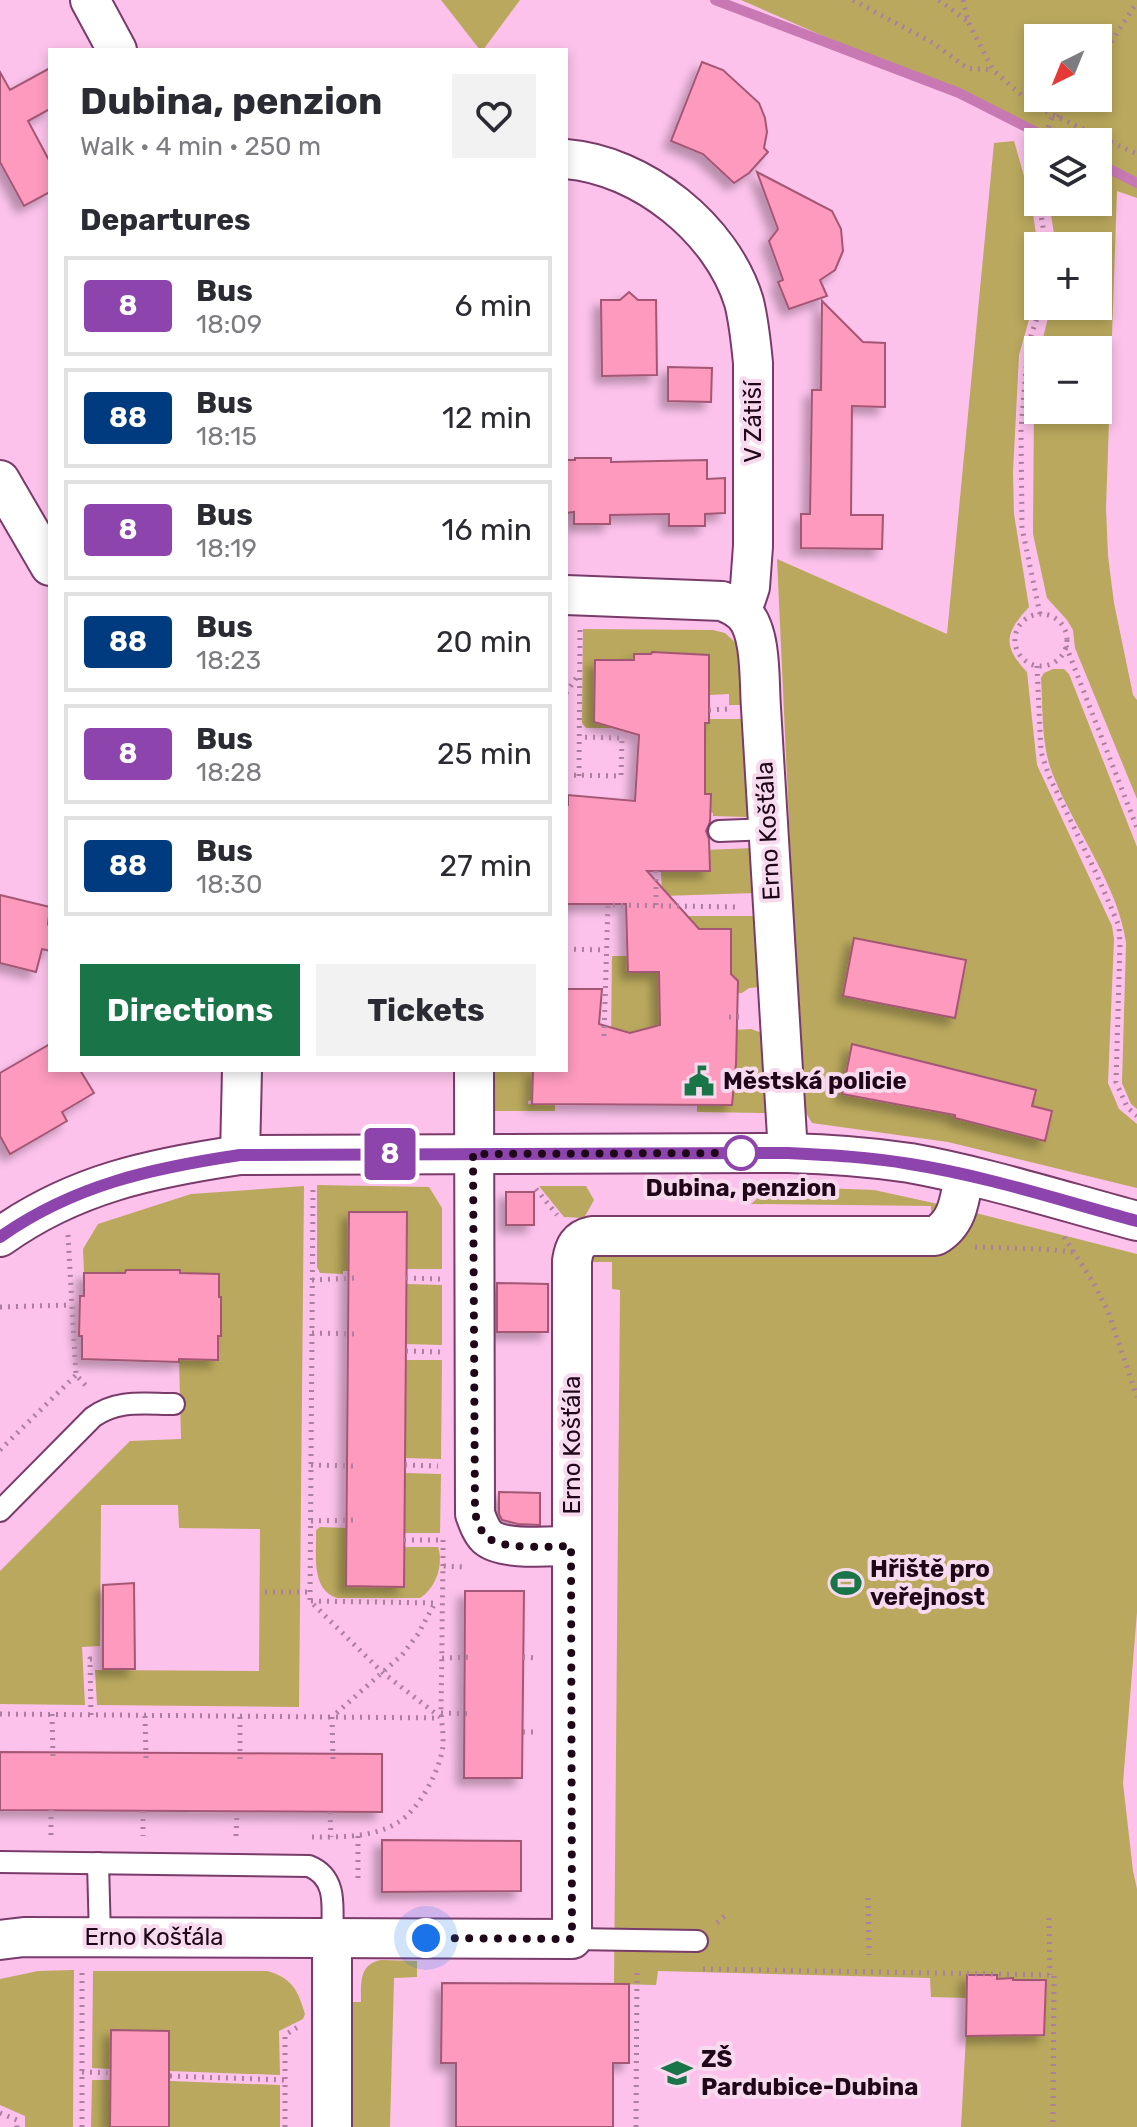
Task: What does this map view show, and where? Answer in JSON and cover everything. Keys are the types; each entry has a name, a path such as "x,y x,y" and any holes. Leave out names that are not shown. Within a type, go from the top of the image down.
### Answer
{"street":[{"path":"90,0 116,48"},
{"name":"V Zátiší","path":"568,159 603,167 630,178 679,207 719,252 739,290 750,334 753,363 753,546 750,587 740,610"},
{"path":"0,480 48,563"},
{"path":"571,606 709,599 722,601 740,610"},
{"name":"Erno Košťála","path":"740,610 749,620 756,640 788,1153"},
{"path":"240,1155 242,1072"},
{"path":"474,1072 475,1514 479,1526 496,1543 571,1546"},
{"path":"0,1237 49,1207 89,1189 173,1165 240,1155 788,1153 873,1158 964,1175 1137,1221"},
{"path":"935,1236 944,1231 955,1214 964,1175"},
{"name":"Erno Košťála","path":"0,1940 24,1937 91,1952 332,1937 572,1939 572,1261 577,1244 583,1238 592,1236 935,1236"},
{"path":"332,1937 332,2127"}],"lane":[{"path":"719,831 768,829"},
{"path":"0,1511 105,1408 119,1404 174,1404"},
{"path":"0,1862 309,1866 322,1874 331,1886 332,1937"},
{"path":"91,1952 98,1863"},
{"path":"572,1939 697,1941"}],"path":[{"path":"853,0 933,43 967,68 993,70"},
{"path":"939,0 968,22"},
{"path":"963,0 968,22 993,70 1027,100 1137,154"},
{"path":"1112,40 1137,2"},
{"path":"1047,128 1059,112"},
{"path":"1036,320 1028,345 1021,429 1022,528 1040,614"},
{"path":"571,606 580,674 579,776"},
{"path":"1040,614 1061,624 1067,639 1066,646 1058,660 1037,666 1021,658 1015,634 1024,620 1040,614"},
{"path":"1066,646 1137,828"},
{"path":"1037,666 1041,752 1049,776 1119,926 1116,1082 1127,1107 1137,1116"},
{"path":"568,690 580,674"},
{"path":"568,775 621,776 622,738 579,737"},
{"path":"656,871 656,906"},
{"path":"604,1036 608,905 745,907"},
{"path":"568,949 606,950"},
{"path":"530,1182 546,1182"},
{"path":"312,1195 310,1601 382,1672 441,1716"},
{"path":"75,1227 67,1230 76,1375 105,1408"},
{"path":"1075,1233 1059,1229 1108,1311 1137,1397"},
{"path":"935,1236 947,1247 1074,1252"},
{"path":"312,1280 355,1278"},
{"path":"406,1278 446,1279"},
{"path":"0,1307 71,1305"},
{"path":"312,1333 355,1334"},
{"path":"406,1351 445,1352"},
{"path":"0,1450 76,1375"},
{"path":"311,1465 354,1466"},
{"path":"405,1465 443,1466"},
{"path":"311,1521 354,1520"},
{"path":"404,1540 443,1540"},
{"path":"350,1837 397,1823 411,1812 438,1767 443,1747 443,1566 473,1567"},
{"path":"265,1592 310,1592"},
{"path":"310,1601 442,1603"},
{"path":"333,1759 332,1717 402,1655 435,1603"},
{"path":"442,1658 472,1657"},
{"path":"91,1715 90,1659 96,1659"},
{"path":"0,1714 332,1717 472,1714"},
{"path":"52,1714 53,1757"},
{"path":"145,1716 146,1758"},
{"path":"240,1717 240,1759"},
{"path":"51,1810 51,1835"},
{"path":"143,1811 143,1836"},
{"path":"236,1836 237,1812"},
{"path":"330,1812 331,1837"},
{"path":"868,1898 869,1955"},
{"path":"1049,1918 1050,1975"},
{"path":"636,1940 636,2127"},
{"path":"82,2127 82,2072 91,1952"},
{"path":"700,1969 1054,1975 1053,2127"},
{"path":"285,2035 285,2127"},
{"path":"82,2072 111,2073"},
{"path":"170,2076 285,2080"},
{"path":"0,2113 17,2120 17,2127"}],"shaded area":[{"path":"441,0 520,0 484,48 478,48"},
{"path":"741,0 1137,0 1137,198 1117,191 1112,336 1044,336 1048,320 1112,320 1112,232 1054,232 1051,216 1112,216 1112,128 1024,130 995,111"},
{"path":"1014,141 1024,176 1024,216 1033,216 1036,232 1024,232 1024,320 1029,320 1019,355 1013,472 1014,514 1029,607 1011,631 1010,646 1027,672 1037,765 1112,926 1108,1083 1119,1109 1137,1124 1137,1188 948,1142 812,1123 802,1106 777,559 947,634 994,143"},
{"path":"1034,424 1109,424 1108,556 1114,603 1133,695 1137,700 1137,799 1075,648 1073,630 1047,598 1033,534"},
{"path":"583,629 713,630 725,633 738,645 743,705 729,705 729,694 709,695 709,656 672,660 672,652 670,657 634,654 614,728 586,728 582,723"},
{"path":"1053,669 1064,669 1069,674 1137,847 1137,1109 1131,1104 1122,1083 1126,943 1122,922 1105,879 1053,775 1046,752 1041,678"},
{"path":"709,719 745,719 751,813 747,817 713,816 710,812 711,794 705,794 705,723 709,723"},
{"path":"754,848 756,893 662,896 661,871 709,871 704,850"},
{"path":"636,916 758,916 762,987 738,993 738,981 731,974 731,936 724,929 699,929"},
{"path":"612,956 628,956 628,964 636,972 670,972 666,1030 611,1038"},
{"path":"751,1029 762,1033 769,1113 697,1112 697,1104 732,1104 734,1030"},
{"path":"492,1072 533,1072 532,1100 528,1104 555,1104 555,1111 492,1111"},
{"path":"317,1185 429,1187 442,1208 442,1269 407,1269 407,1213 349,1212 348,1271 343,1271 343,1274 320,1273 317,1267"},
{"path":"304,1186 299,1707 97,1705 95,1670 259,1671 260,1529 179,1528 178,1505 101,1505 100,1646 82,1647 85,1705 0,1704 0,1571 130,1441 181,1439 179,1359 217,1360 218,1336 221,1336 221,1297 179,1270 84,1273 83,1249 98,1224 191,1194"},
{"path":"539,1186 586,1186 594,1200 584,1218 564,1217"},
{"path":"772,1186 874,1190 952,1207 932,1228 931,1206 751,1204"},
{"name":"Hřiště pro veřejnost","path":"972,1212 1137,1254 1137,1612 1123,1783 1137,1889 1137,2127 961,2127 967,1998 931,1997 930,1978 658,1971 656,1985 614,1984 620,1290 612,1289 612,1262 591,1262 596,1252 935,1247"},
{"path":"406,1284 442,1285 442,1345 406,1344"},
{"path":"406,1360 442,1360 441,1459 405,1458"},
{"path":"405,1473 441,1474 440,1533 404,1533"},
{"path":"320,1527 346,1528 346,1586 403,1587 404,1547 438,1547 440,1561 434,1582 420,1598 337,1598 322,1587 319,1579 316,1530"},
{"path":"381,1960 417,1961 417,1977 394,1978 390,2127 351,2127 352,2002 361,2002 365,1970"},
{"path":"74,1970 73,2127 25,2127 25,2116 0,2105 0,1979 38,1971"},
{"path":"93,1971 267,1971 293,1986 305,2014 303,2019 279,2031 280,2075 169,2071 169,2031 112,2030 111,2069 92,2068"},
{"path":"92,2080 111,2080 110,2127 91,2127"},
{"path":"170,2081 280,2085 280,2127 170,2127"}],"building":[{"path":"702,62 723,70 759,103 765,118 767,132 764,148 768,152 749,173 734,183 703,154 671,141"},
{"path":"48,69 48,110 28,121 48,158 48,193 24,206 0,162 0,72 10,90"},
{"path":"757,172 832,211 841,229 843,251 835,270 820,280 827,296 789,309 778,282 783,280 769,241 778,229"},
{"path":"629,292 638,300 656,300 657,375 602,376 601,300 620,300"},
{"path":"822,301 863,342 885,343 885,407 852,406 851,515 883,515 882,549 801,548 801,514 810,514 812,390 821,390"},
{"path":"668,367 712,368 711,402 668,401"},
{"path":"568,460 707,460 707,479 725,478 725,513 705,514 705,526 669,526 669,514 610,515 610,524 574,524 574,512 568,513"},
{"path":"634,654 709,655 705,794 711,794 710,822 706,831 710,871 647,871 699,929 731,929 731,974 738,981 732,1105 532,1104 533,1072 568,1072 568,989 602,989 599,1024 630,1033 660,1025 659,972 628,972 626,904 568,904 568,795 635,801 639,735 594,722 595,660 634,660"},
{"path":"0,895 48,907 48,950 42,949 36,972 0,963"},
{"path":"854,938 966,960 955,1018 843,996"},
{"path":"852,1044 1036,1090 1032,1106 1052,1111 1045,1141 955,1118 955,1115 842,1094"},
{"path":"48,1045 48,1072 81,1072 94,1093 62,1112 67,1121 10,1154 0,1136 0,1073"},
{"path":"506,1192 534,1192 534,1225 506,1225"},
{"path":"349,1212 407,1212 404,1587 346,1586"},
{"path":"126,1270 219,1274 221,1336 218,1336 218,1360 82,1359 82,1336 79,1336 84,1273 125,1273"},
{"path":"497,1283 548,1284 548,1332 497,1332"},
{"path":"499,1492 540,1493 540,1525 502,1520"},
{"path":"134,1583 135,1669 103,1669 103,1585"},
{"path":"465,1591 524,1591 522,1778 464,1778"},
{"path":"0,1752 382,1754 382,1812 0,1810"},
{"path":"382,1840 521,1841 521,1891 382,1892"},
{"path":"967,1975 1046,1980 1044,2035 966,2036"},
{"path":"442,1983 629,1984 629,2063 613,2063 613,2127 456,2127 456,2063 441,2063"},
{"path":"111,2030 169,2031 169,2127 110,2127"}],"waterway":[{"path":"715,0 959,93 1028,128"},
{"path":"1112,170 1137,183"}],"bus line":[{"name":"8","path":"0,1237 49,1207 89,1189 173,1165 240,1155 831,1154 938,1169 1137,1221"}],"place":[{"name":"Městská policie","path":"699,1081"},
{"name":"Dubina, penzion","path":"741,1153"},
{"name":"Hřiště pro veřejnost","path":"846,1583"},
{"name":"ZŠ Pardubice-Dubina","path":"677,2073"}],"route":[{"path":"426,1938 572,1939 571,1546 496,1543 479,1526 475,1514 473,1154 741,1153"}]}
